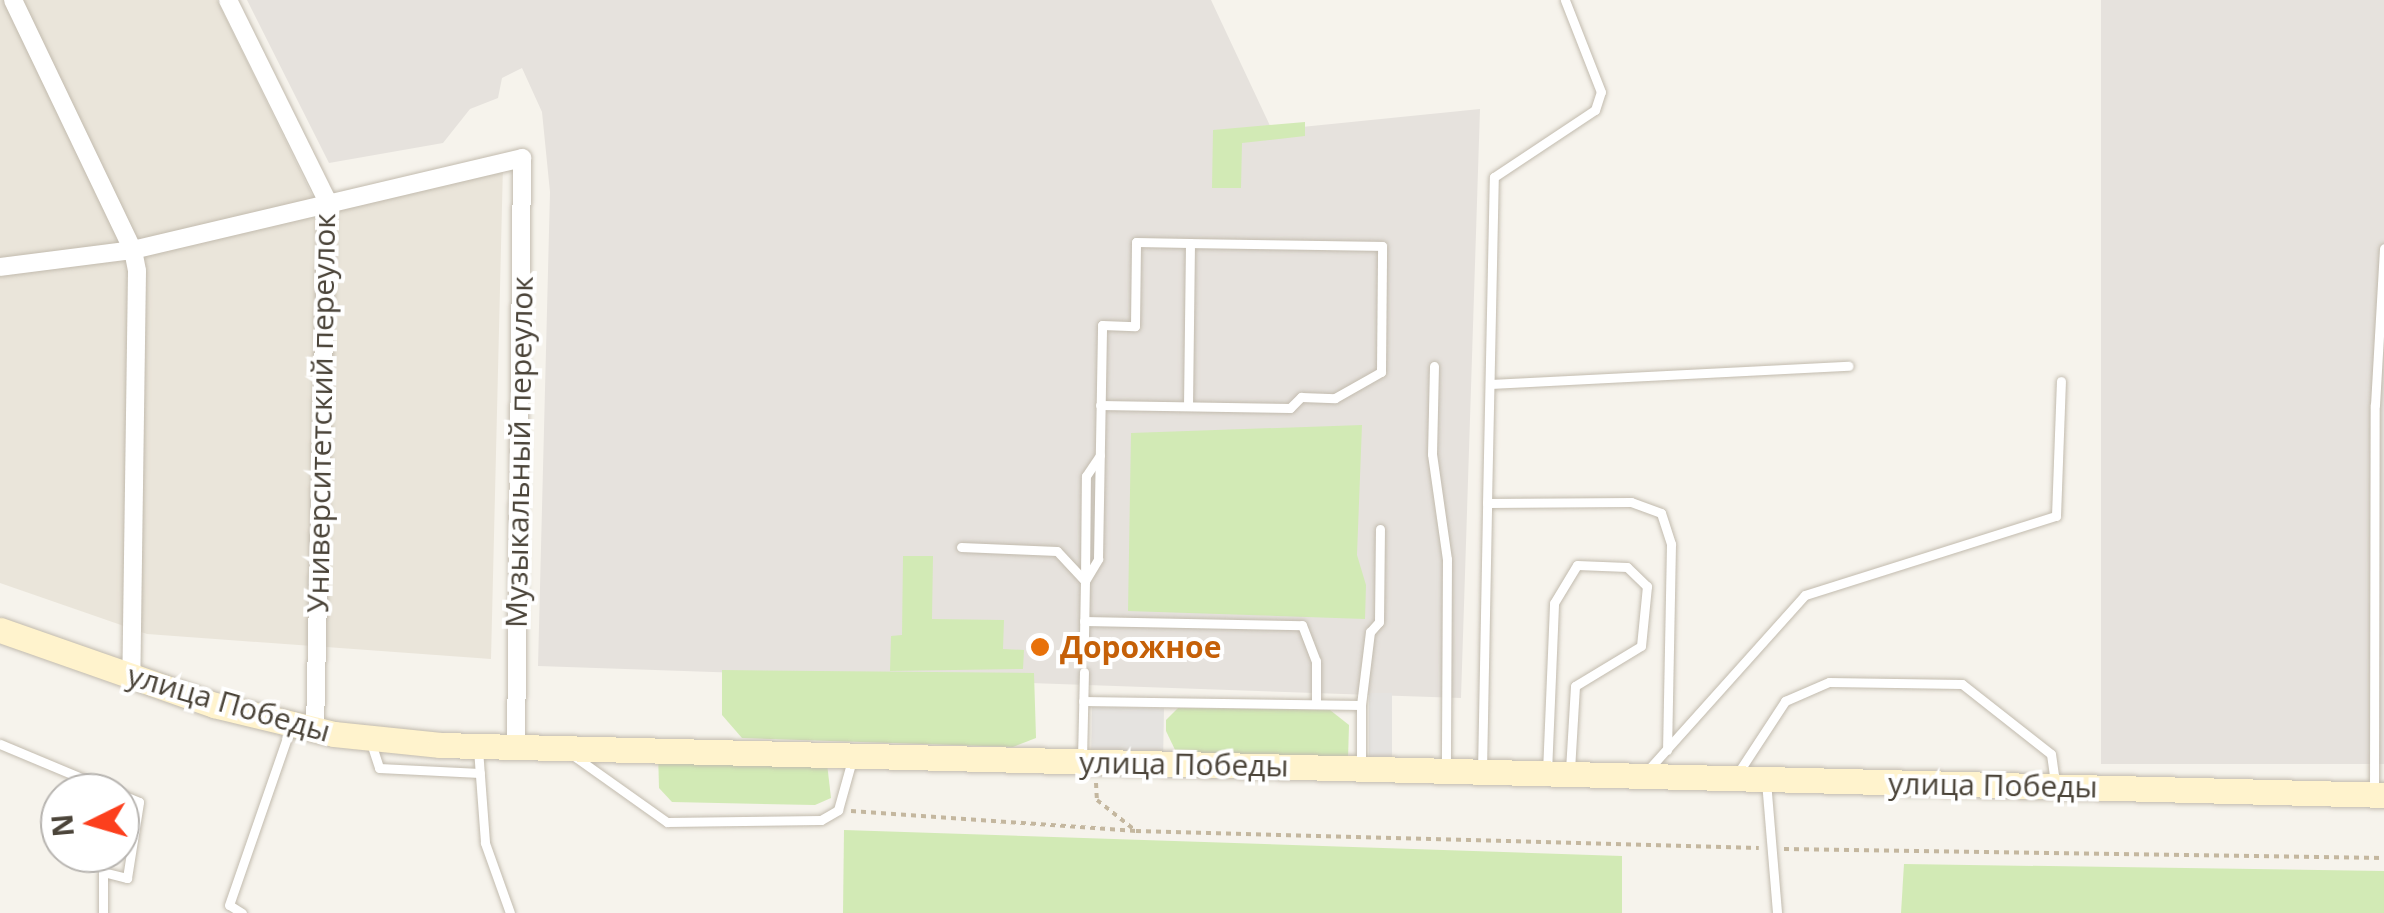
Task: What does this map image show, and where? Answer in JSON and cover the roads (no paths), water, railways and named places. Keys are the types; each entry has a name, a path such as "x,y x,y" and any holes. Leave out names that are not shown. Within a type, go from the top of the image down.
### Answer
{"main road":[{"name":"улица Победы","path":"0,630 131,676 303,727 479,760 516,747 2379,795"}],"street":[{"path":"13,0 133,250 138,293 131,676"},
{"name":"Университетский переулок","path":"228,0 327,200 303,727"},
{"name":"Музыкальный переулок","path":"327,200 522,158 516,747"},
{"path":"0,267 133,250 327,200"}],"lane":[{"path":"1482,772 1494,177 1595,110 1601,92 1565,0"},
{"path":"1084,637 1086,476 1100,455 1100,405 1102,325 1134,326 1136,242 1382,246 1381,372 1335,398 1301,397 1290,408 1100,405"},
{"path":"1188,406 1190,243"},
{"path":"2379,795 2374,405 2384,248"},
{"path":"1434,366 1432,454 1448,559 1446,771"},
{"path":"1490,384 1849,366"},
{"path":"1643,776 1806,595 2056,516 2061,381"},
{"path":"1488,503 1631,502 1660,513 1671,544 1667,750"},
{"path":"1360,769 1370,632 1379,622 1380,529"},
{"path":"961,547 1057,551 1085,581"},
{"path":"1577,564 1627,567 1646,586 1641,646 1575,686 1558,774 1554,602 1577,564"},
{"path":"1084,621 1302,624 1316,661 1316,704"},
{"path":"1084,672 1089,762"},
{"path":"1735,778 1785,701 1830,682 1962,684 2051,754 2055,786"},
{"path":"1083,701 1362,705"},
{"path":"242,913 229,906 303,727"},
{"path":"0,744 69,773"},
{"path":"564,748 667,822 821,820 838,810 854,756"},
{"path":"479,760 485,843 510,913"},
{"path":"1766,779 1777,913"},
{"path":"103,873 103,913"},
{"path":"107,873 127,878 128,873"}],"place":[{"name":"Дорожное","path":"1040,647"}]}
